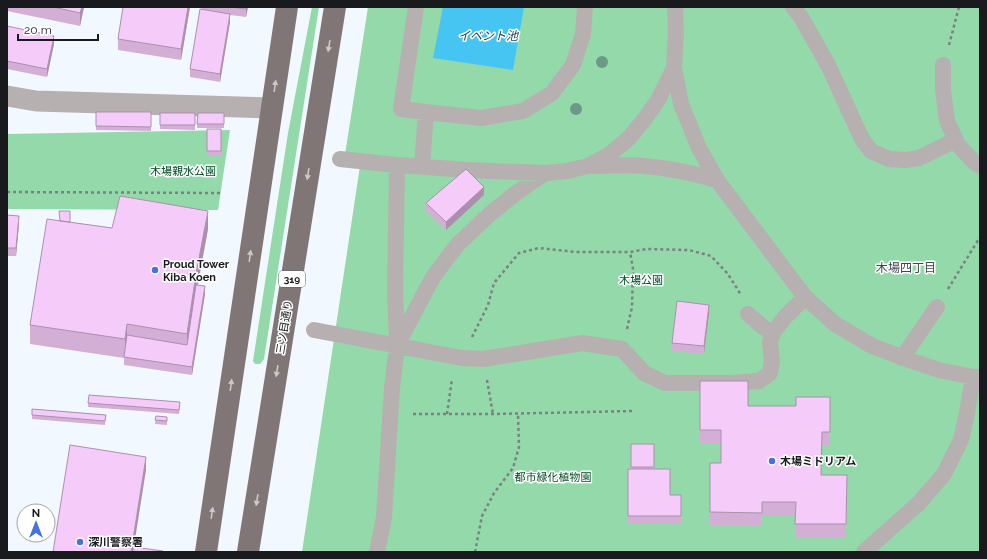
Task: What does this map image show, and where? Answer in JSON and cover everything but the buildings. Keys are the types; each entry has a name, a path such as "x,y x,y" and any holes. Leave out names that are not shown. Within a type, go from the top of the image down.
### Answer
{"main road":[{"path":"206,552 287,7"},
{"name":"三ツ目通り","path":"248,552 335,7"}],"street":[{"path":"416,7 401,109 481,118 523,111 552,93 573,65 583,34 585,7"},
{"path":"675,7 676,33 674,68 681,104 699,148 717,180 805,297 836,324 872,346 939,370 976,377 961,440 944,474 919,503 864,552"},
{"path":"793,7 801,17 828,65 862,139 871,151 889,159 906,160 920,158 956,140"},
{"path":"943,65 943,90 947,121 958,145 975,163 980,166"},
{"path":"588,166 610,154 628,139 658,100 674,68"},
{"path":"7,96 36,101 272,108"},
{"path":"422,166 426,112"},
{"path":"340,159 397,165 545,174 588,166 661,167 697,174 717,180"},
{"path":"377,552 384,517 390,414 397,345 395,292 397,165"},
{"path":"397,345 433,277 458,244 490,214 516,193 545,174"},
{"path":"314,330 458,357 484,359 582,343 622,349 644,373 665,383 730,383 760,381 770,373 772,361 770,342 773,333 785,317 805,297"},
{"path":"902,358 937,307"},
{"path":"748,314 773,333"}],"path":[{"path":"943,65 959,7"},
{"path":"7,192 220,193"},
{"path":"937,307 980,237"},
{"path":"447,414 458,357 488,305 494,283 519,253 539,248 576,252 630,252 646,249 689,250 711,256 728,274 742,297 748,314"},
{"path":"622,349 632,307 633,269 630,252"},
{"path":"484,359 493,414"},
{"path":"390,414 518,414 634,411"},
{"path":"476,552 482,516 494,493 513,468 519,447 518,414"}],"green space":[{"path":"312,7 319,7 264,359 260,364 255,364 253,361 288,133"},
{"name":"木場公園","path":"368,7 980,7 980,552 302,552 360,166 344,161"},
{"name":"木場親水公園","path":"230,130 218,210 7,209 7,134"}],"water":[{"name":"イベント池","path":"443,7 524,7 513,70 433,58"}],"place":[{"name":"Proud Tower Kiba Koen","path":"155,270"},
{"name":"木場ミドリアム","path":"772,461"},
{"name":"深川警察署","path":"80,542"}],"district":[{"name":"木場四丁目","path":"906,268"}],"park label":[{"name":"都市緑化植物園","path":"553,477"}]}
